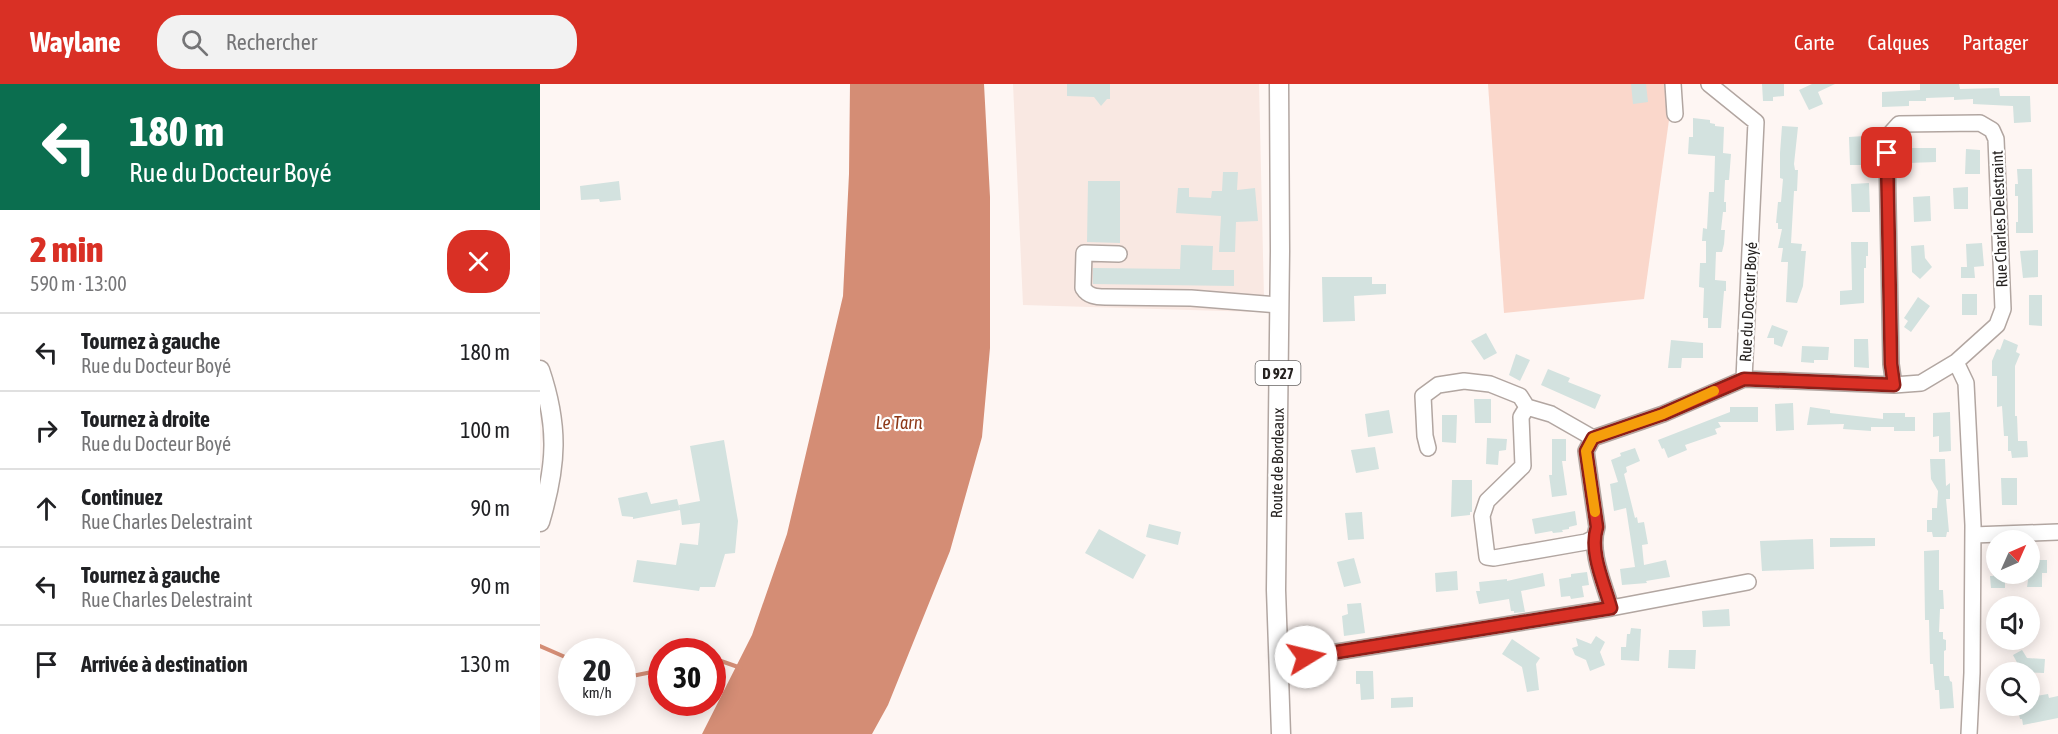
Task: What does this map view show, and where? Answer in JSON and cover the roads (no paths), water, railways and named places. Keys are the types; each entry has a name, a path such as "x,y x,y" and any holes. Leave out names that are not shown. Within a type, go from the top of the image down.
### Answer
{"main road":[{"name":"Route de Bordeaux","path":"1279,84 1276,590 1281,734"},
{"path":"540,370 550,402 555,453 540,522"}],"street":[{"path":"1673,84 1675,114"},
{"name":"Rue du Docteur Boyé","path":"1593,438 1663,414 1744,379 1756,122 1710,84"},
{"name":"Rue Charles Delestraint","path":"1744,379 1894,385 1921,382 1956,362 1997,325 2003,309 1996,139 1992,130 1980,123 1899,124 1890,134 1887,153 1891,364 1894,385"},
{"path":"1119,254 1084,253 1083,288 1086,292 1105,297 1191,298 1279,305"},
{"path":"1956,362 1966,382 1973,535 1969,734"},
{"path":"1428,448 1425,436 1423,396 1438,385 1464,381 1490,384 1520,396 1527,407 1551,414 1593,438 1586,451 1597,527 1594,538 1595,552 1611,608"},
{"path":"1527,407 1521,417 1523,466 1487,501 1482,516 1487,556 1494,558 1586,542 1594,538"},
{"path":"1973,535 2058,532"},
{"path":"1306,657 1611,608 1748,582"}],"water":[{"name":"Le Tarn","path":"850,84 984,84 990,197 990,348 982,437 950,551 888,705 872,734 702,734 711,716 726,716 726,686 752,635 787,534 843,296 849,174"}],"waterway":[{"path":"540,646 558,654"},
{"path":"726,663 741,668"},
{"path":"636,675 648,673"}]}
